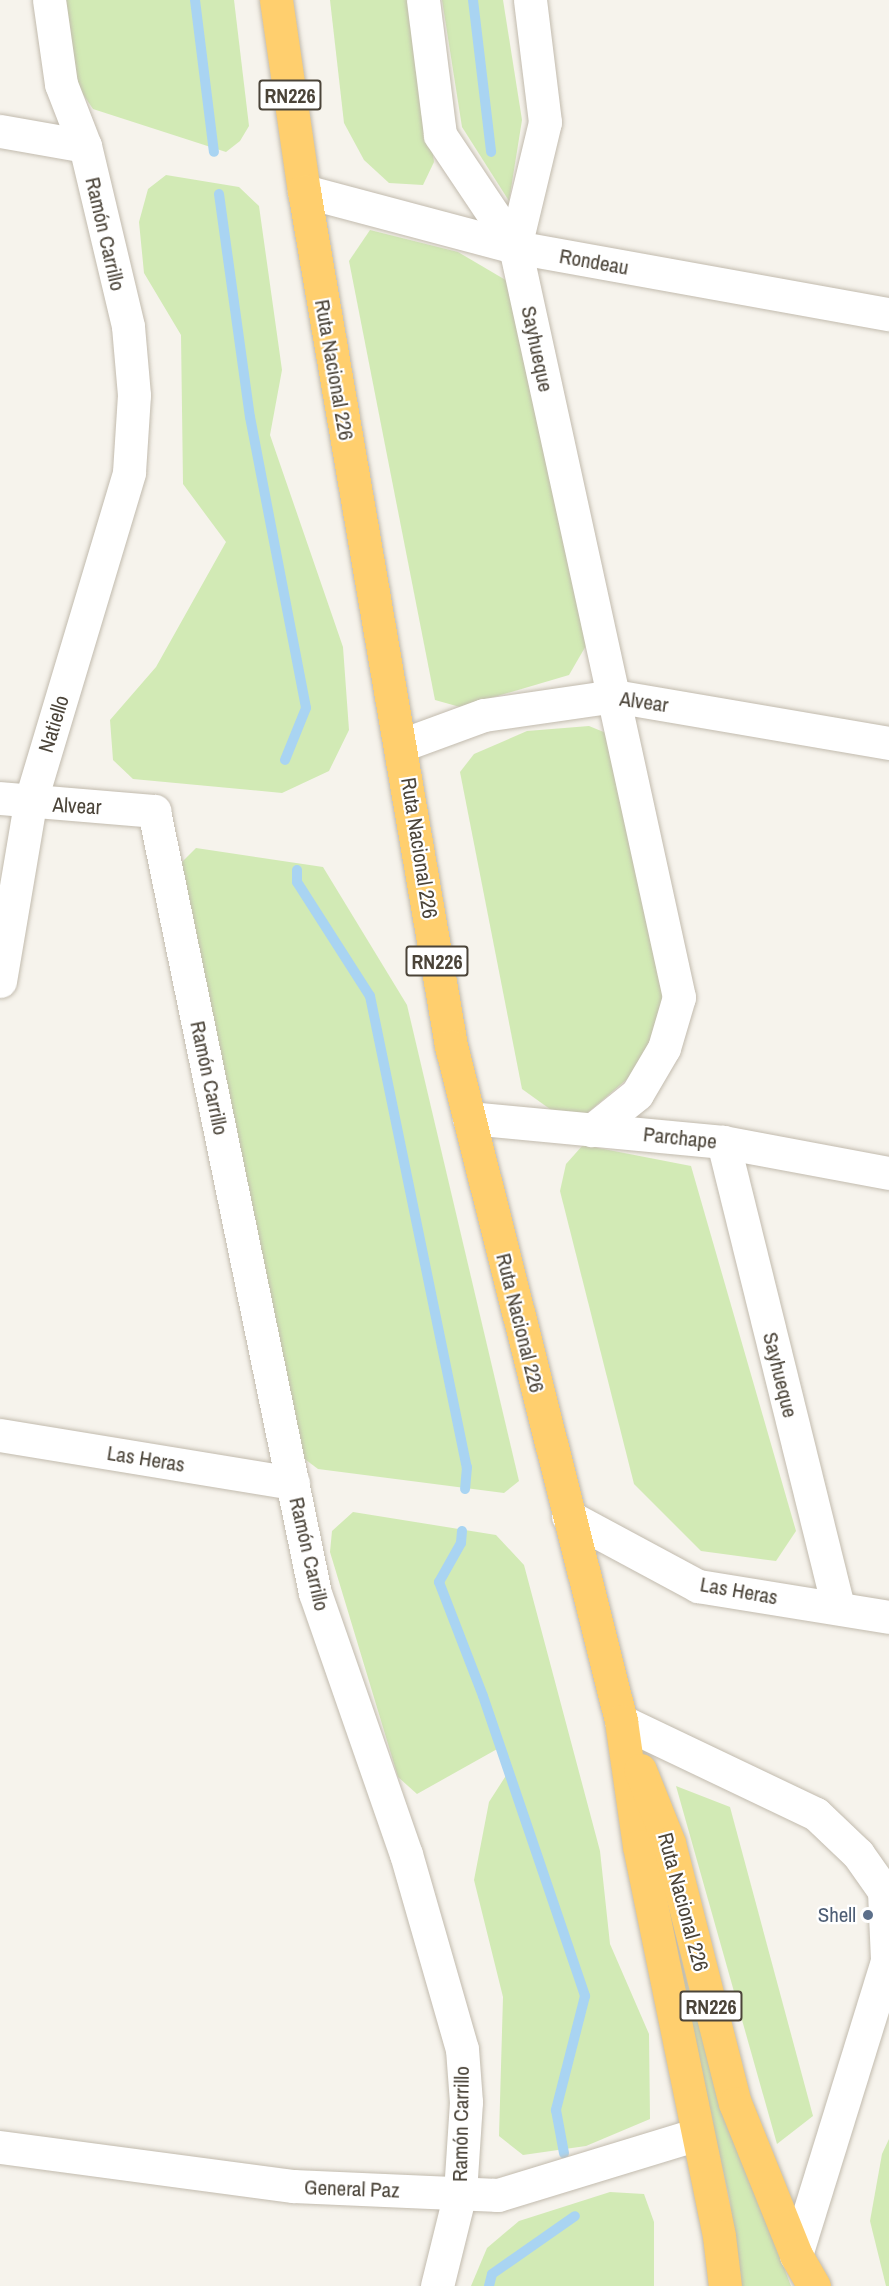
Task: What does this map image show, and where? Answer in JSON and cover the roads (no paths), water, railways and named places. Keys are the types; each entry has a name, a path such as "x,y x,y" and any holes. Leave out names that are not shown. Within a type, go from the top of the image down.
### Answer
{"highway":[{"name":"Ruta Nacional 226","path":"276,0 304,191 402,745 451,1046 621,1721 639,1846 725,2286"},
{"name":"Ruta Nacional 226","path":"621,1721 669,1843 735,2103 796,2255 814,2286"}],"street":[{"name":"Ramón Carrillo","path":"49,0 61,84 85,146 128,326 134,395 129,472"},
{"path":"423,0 440,135 514,248"},
{"name":"Sayhueque","path":"530,0 545,122 514,248 680,997 663,1048 637,1094 592,1130"},
{"path":"0,131 85,146"},
{"name":"Rondeau","path":"304,191 514,248 889,314"},
{"name":"Natiello","path":"0,981 15,801 129,472"},
{"name":"Alvear","path":"402,745 484,716 614,696 889,743"},
{"name":"Alvear","path":"15,801 154,811"},
{"name":"Ramón Carrillo","path":"154,811 315,1593 406,1854 462,2049 466,2102 460,2193 437,2286"},
{"name":"Parchape","path":"469,1118 723,1142 889,1173"},
{"name":"Sayhueque","path":"723,1142 838,1607"},
{"name":"Las Heras","path":"0,1435 293,1483"},
{"name":"Las Heras","path":"568,1516 698,1586 889,1617"},
{"path":"621,1721 816,1814 858,1854 884,1892 887,1961 796,2255"},
{"name":"General Paz","path":"0,2147 293,2186 507,2193 697,2134"}],"waterway":[{"path":"195,0 214,152"},
{"path":"473,0 491,152"},
{"path":"219,194 250,417 306,708 285,760"},
{"path":"297,870 297,882 370,996 467,1467 465,1489"},
{"path":"462,1531 461,1543 439,1582 483,1696 585,1996 556,2110 564,2153"},
{"path":"489,2286 492,2274 575,2216"}],"place":[{"name":"Shell","path":"868,1915"}]}
